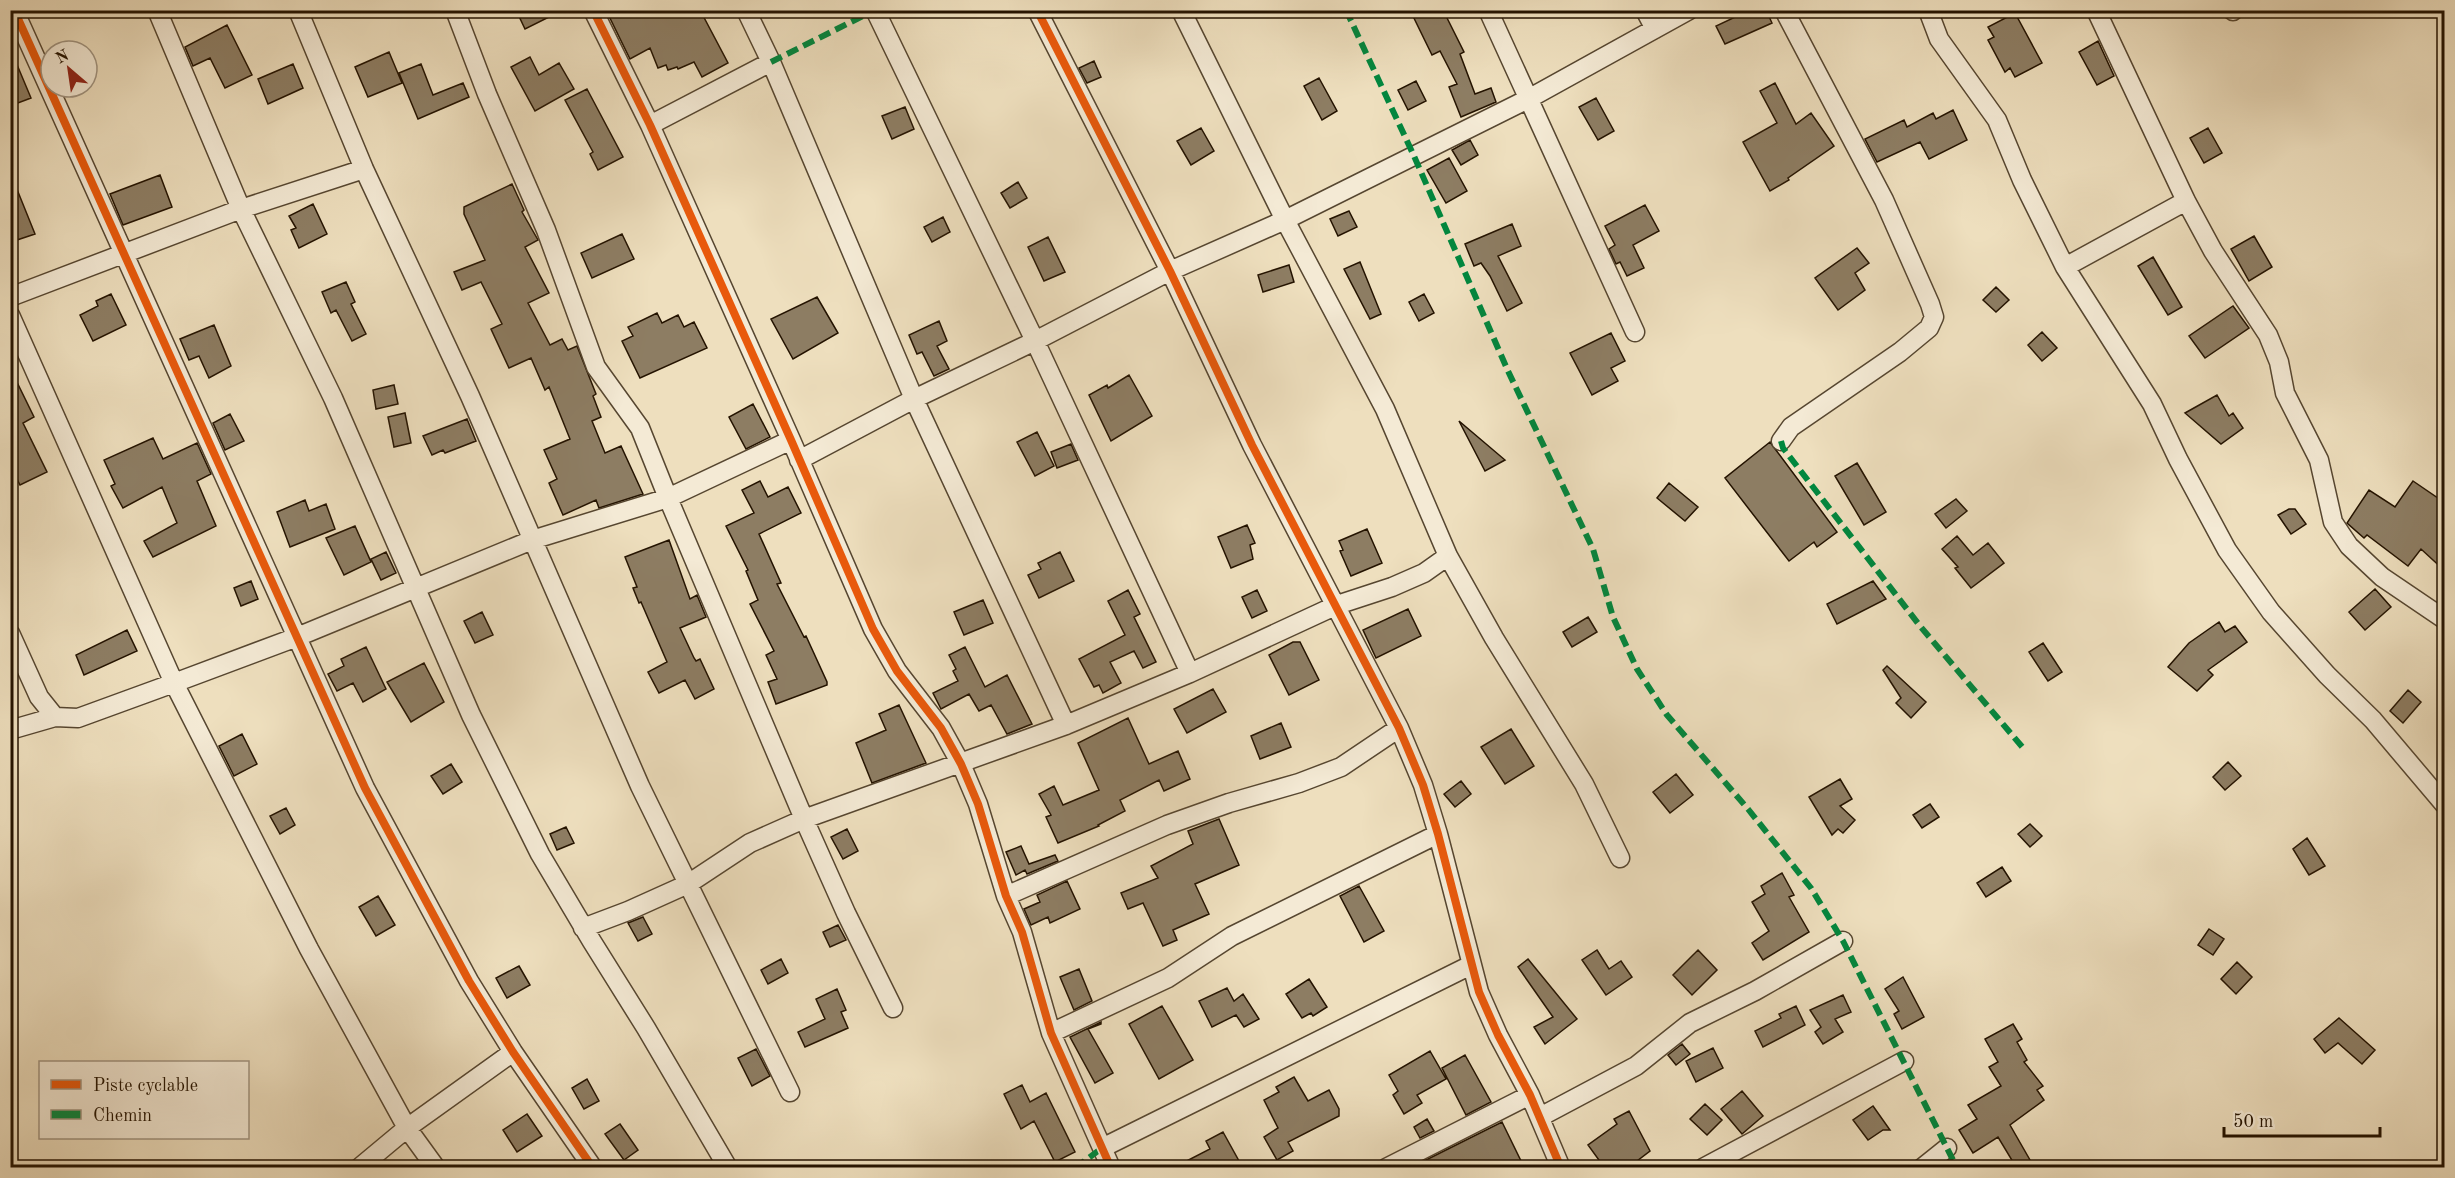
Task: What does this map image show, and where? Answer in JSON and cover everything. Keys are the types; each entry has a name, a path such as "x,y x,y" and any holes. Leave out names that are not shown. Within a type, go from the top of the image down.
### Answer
{"street":[{"path":"14,10 364,788 468,981 513,1052 593,1167"},
{"path":"157,10 241,209 333,398 471,715 540,855 728,1167"},
{"path":"298,10 364,169 470,396 640,786 790,1092"},
{"path":"455,10 487,94 546,230 596,367 640,428 804,819 846,913 893,1008"},
{"path":"593,10 650,125 873,629 897,671 941,728 961,764 978,804 1006,896 1022,932 1051,1033 1111,1167"},
{"path":"746,10 771,63 914,399 1066,725"},
{"path":"875,10 1035,341 1190,673"},
{"path":"1037,10 1170,271 1252,445 1399,728 1423,785 1438,834 1479,992 1498,1035 1530,1095 1561,1167"},
{"path":"1182,10 1285,220 1385,408 1448,556 1494,638 1584,784 1620,858"},
{"path":"1488,10 1635,332"},
{"path":"1645,10 1655,29"},
{"path":"799,460 914,399 1035,341 1170,271 1285,220 1528,99 1689,10"},
{"path":"1781,441 1791,427 1900,352 1929,328 1934,317 1884,200 1784,10"},
{"path":"1928,10 1939,39 1997,120 2022,180 2065,267 2152,404 2178,459 2227,550 2271,612 2327,675 2373,720 2445,804"},
{"path":"2096,10 2186,201 2213,251 2268,335 2279,362 2285,393 2319,460 2333,522 2349,546 2382,577 2445,619"},
{"path":"650,125 771,63"},
{"path":"10,297 241,209 364,169"},
{"path":"2065,267 2186,201"},
{"path":"10,315 174,683 309,949 406,1128 436,1167"},
{"path":"10,730 55,717 78,718 174,683 297,637 532,540 668,498 791,440"},
{"path":"583,928 688,884 750,843 804,819 1066,725 1190,673 1336,605 1392,587 1424,573 1448,556"},
{"path":"10,633 39,697 55,717"},
{"path":"1006,896 1167,825 1341,767 1399,728"},
{"path":"1051,1033 1168,978 1232,936 1438,834"},
{"path":"1540,1117 1636,1066 1690,1023 1755,991 1843,941"},
{"path":"1102,1148 1471,965"},
{"path":"359,1167 406,1128 513,1052"},
{"path":"1703,1167 1904,1060"},
{"path":"1386,1167 1530,1095"},
{"path":"1922,1167 1947,1148"}],"building":[{"path":"516,10 563,10 525,29"},
{"path":"606,10 700,10 728,63 702,77 694,62 678,69 677,67 668,70 666,65 658,68 650,48 630,59"},
{"path":"1410,10 1443,10 1464,52 1460,54 1475,94 1491,88 1496,102 1461,117 1449,87 1457,84 1440,51 1432,55"},
{"path":"1750,10 1766,10 1772,23 1725,44 1716,26"},
{"path":"2015,13 2042,63 2015,77 2010,68 2005,72 1988,40 1994,37 1988,27"},
{"path":"227,25 252,75 225,88 210,58 193,66 185,47"},
{"path":"2098,41 2114,76 2097,85 2079,52"},
{"path":"10,48 31,98 10,106"},
{"path":"389,52 402,83 368,97 355,67"},
{"path":"530,57 539,75 559,63 574,89 535,111 511,67"},
{"path":"1094,61 1101,77 1087,83 1079,68"},
{"path":"293,64 303,88 268,104 258,79"},
{"path":"421,64 433,95 463,83 469,97 418,119 399,73"},
{"path":"1319,78 1337,111 1322,120 1304,86"},
{"path":"1416,81 1426,101 1408,110 1398,90"},
{"path":"1775,83 1796,124 1811,113 1834,146 1788,178 1789,180 1770,191 1743,142 1777,123 1760,91"},
{"path":"587,89 623,157 598,170 590,154 593,152 565,100"},
{"path":"1596,98 1614,131 1598,140 1579,107"},
{"path":"905,107 914,129 892,139 882,116"},
{"path":"1953,110 1967,140 1929,159 1920,142 1877,162 1865,139 1904,120 1907,127 1933,113 1936,119"},
{"path":"1201,128 1214,151 1191,165 1177,141"},
{"path":"2208,128 2222,153 2204,163 2190,138"},
{"path":"1470,140 1478,155 1461,165 1452,150"},
{"path":"1449,158 1467,191 1446,203 1427,170"},
{"path":"10,172 35,234 17,240 10,219"},
{"path":"160,175 172,207 123,225 110,194"},
{"path":"1018,182 1027,198 1010,208 1001,193"},
{"path":"512,184 524,210 522,212 538,240 525,247 549,293 528,303 550,345 562,339 568,350 577,346 596,394 593,396 601,417 592,421 605,453 621,446 643,494 599,508 596,500 563,515 549,483 557,479 544,450 570,439 549,387 545,390 531,358 509,368 491,329 502,324 481,282 462,290 454,272 485,260 464,214 464,207"},
{"path":"313,204 327,234 299,248 291,230 296,228 289,216"},
{"path":"1645,205 1659,231 1633,245 1644,268 1627,276 1620,262 1616,264 1609,249 1615,245 1605,226"},
{"path":"1349,211 1357,227 1338,236 1330,219"},
{"path":"943,217 950,232 932,242 924,227"},
{"path":"1512,224 1521,246 1498,256 1522,303 1507,311 1490,276 1481,263 1474,266 1465,244"},
{"path":"622,234 634,259 592,278 581,253"},
{"path":"2254,236 2272,267 2249,281 2231,249"},
{"path":"1048,237 1065,272 1044,281 1028,247"},
{"path":"1857,248 1869,263 1855,273 1865,290 1838,310 1815,278"},
{"path":"2153,257 2182,307 2168,315 2138,266"},
{"path":"1360,262 1381,314 1370,319 1344,269"},
{"path":"1289,265 1294,282 1263,292 1258,275"},
{"path":"346,282 355,302 351,304 366,334 352,341 336,310 331,313 322,292"},
{"path":"1996,287 2009,300 1996,312 1983,300"},
{"path":"111,294 126,325 93,341 80,315 98,306 96,301"},
{"path":"1424,294 1434,313 1419,321 1409,302"},
{"path":"817,297 838,333 793,359 771,319"},
{"path":"2233,306 2249,328 2205,358 2189,336"},
{"path":"657,313 662,323 678,315 684,327 694,322 707,348 640,378 622,341 633,336 628,327"},
{"path":"939,321 947,341 937,346 949,369 934,376 922,352 917,354 909,335"},
{"path":"214,325 231,366 209,378 199,356 189,360 180,339"},
{"path":"2042,332 2057,348 2042,361 2028,345"},
{"path":"1611,333 1625,361 1611,368 1618,381 1592,395 1570,353"},
{"path":"10,368 34,417 23,423 47,472 20,485 10,465"},
{"path":"1129,375 1152,416 1111,441 1089,395 1107,385 1108,388"},
{"path":"394,385 398,404 376,409 373,390"},
{"path":"2217,395 2229,416 2233,413 2243,428 2221,444 2185,413"},
{"path":"753,404 770,437 746,449 729,417"},
{"path":"405,413 411,443 394,447 388,417"},
{"path":"230,414 244,441 225,450 213,423"},
{"path":"467,419 476,441 445,453 443,450 432,455 423,436"},
{"path":"1459,421 1505,460 1485,471"},
{"path":"1037,432 1054,466 1035,476 1017,442"},
{"path":"153,438 163,459 197,443 211,474 197,481 216,526 153,557 144,541 177,523 162,487 123,508 111,486 115,484 104,460"},
{"path":"1770,442 1837,532 1817,547 1814,542 1789,561 1725,478"},
{"path":"1071,444 1078,460 1057,468 1051,452"},
{"path":"1857,463 1886,512 1864,525 1835,476"},
{"path":"760,481 768,497 788,487 801,513 759,534 781,583 777,584 804,637 806,636 827,682 827,685 776,704 768,682 777,679 766,655 774,651 750,604 758,600 746,571 748,570 726,526 754,513 742,490"},
{"path":"2413,481 2445,503 2445,571 2421,549 2408,566 2367,535 2364,538 2347,523 2369,490 2395,507"},
{"path":"1669,483 1698,507 1685,521 1657,498"},
{"path":"1956,499 1967,511 1946,528 1935,514"},
{"path":"305,500 309,511 326,504 335,529 290,547 277,512"},
{"path":"2289,509 2295,509 2306,524 2291,534 2278,515"},
{"path":"1247,525 1255,543 1250,545 1253,559 1231,568 1218,537"},
{"path":"355,526 371,562 344,575 326,538"},
{"path":"1367,529 1382,563 1351,576 1340,551 1343,550 1339,541"},
{"path":"1957,536 1973,555 1988,543 2004,563 1971,588 1955,568 1958,567 1942,549"},
{"path":"669,540 690,599 697,595 706,617 680,628 694,658 696,661 700,659 714,689 695,699 685,680 659,693 648,672 667,662 633,588 637,587 625,557"},
{"path":"386,552 396,573 381,580 371,559"},
{"path":"1060,552 1074,581 1039,598 1028,575 1041,569 1038,563"},
{"path":"251,581 258,599 241,606 234,588"},
{"path":"1873,581 1886,599 1837,624 1827,604"},
{"path":"2375,589 2391,607 2365,630 2349,612"},
{"path":"1128,590 1140,614 1134,617 1156,662 1143,668 1134,651 1110,662 1121,683 1103,693 1099,685 1094,687 1079,659 1125,635 1108,601"},
{"path":"1257,590 1267,611 1252,618 1242,597"},
{"path":"983,600 993,623 964,635 954,612"},
{"path":"1408,609 1421,636 1376,658 1363,630"},
{"path":"482,612 493,635 475,643 464,621"},
{"path":"1588,617 1597,632 1572,647 1563,632"},
{"path":"2219,622 2225,632 2235,626 2247,642 2208,670 2213,675 2197,691 2168,667 2189,643"},
{"path":"127,630 137,651 84,675 76,655"},
{"path":"1293,642 1300,642 1319,680 1289,695 1269,655"},
{"path":"2043,643 2062,672 2048,681 2029,652"},
{"path":"366,647 386,689 363,702 353,683 337,691 328,674 344,666 341,659"},
{"path":"965,647 985,687 1007,675 1032,724 1007,734 991,705 979,711 969,694 941,709 933,693 958,681 953,671 956,669 949,655"},
{"path":"424,663 444,702 411,722 387,682"},
{"path":"1887,666 1926,702 1911,718 1896,703 1901,698 1883,670"},
{"path":"1213,689 1226,712 1187,733 1174,709"},
{"path":"2408,690 2421,702 2403,723 2390,711"},
{"path":"899,705 926,763 872,783 856,743 886,730 879,714"},
{"path":"1128,718 1149,764 1178,751 1190,779 1164,791 1159,780 1120,800 1125,811 1099,826 1058,843 1046,817 1051,815 1039,794 1054,786 1063,805 1099,790 1078,743"},
{"path":"1281,723 1291,747 1260,759 1251,736"},
{"path":"1511,729 1534,766 1505,784 1481,747"},
{"path":"242,734 257,764 234,776 219,746"},
{"path":"2228,762 2241,776 2225,790 2213,777"},
{"path":"451,764 462,782 443,794 431,776"},
{"path":"1676,774 1693,795 1670,813 1653,792"},
{"path":"1840,779 1852,799 1840,806 1855,820 1843,833 1838,829 1832,835 1809,797"},
{"path":"1461,781 1471,794 1455,807 1444,794"},
{"path":"1930,804 1939,817 1922,828 1913,815"},
{"path":"286,808 295,825 280,834 270,816"},
{"path":"1219,819 1239,865 1195,884 1209,914 1173,930 1177,940 1163,946 1143,903 1128,909 1121,893 1158,878 1151,866 1193,844 1188,831"},
{"path":"2030,824 2042,836 2030,847 2018,834"},
{"path":"566,827 574,843 557,850 550,834"},
{"path":"847,829 858,851 843,859 831,837"},
{"path":"2307,838 2325,866 2309,875 2293,849"},
{"path":"1021,846 1029,864 1055,855 1058,861 1027,874 1025,870 1016,875 1006,852"},
{"path":"2002,867 2011,881 1986,897 1977,883"},
{"path":"1782,873 1794,895 1789,897 1809,932 1763,960 1752,943 1769,931 1752,902 1765,894 1761,886"},
{"path":"1067,881 1080,909 1050,923 1048,917 1031,925 1024,909 1040,902 1037,895"},
{"path":"1359,886 1384,931 1364,942 1340,896"},
{"path":"378,896 395,925 376,936 359,907"},
{"path":"643,917 652,934 638,941 628,923"},
{"path":"838,925 846,940 830,947 823,932"},
{"path":"2209,929 2224,939 2213,955 2198,945"},
{"path":"1597,950 1609,969 1621,961 1632,977 1606,995 1582,960"},
{"path":"1698,950 1717,970 1692,995 1673,975"},
{"path":"781,959 788,973 768,984 761,970"},
{"path":"1528,959 1577,1019 1545,1044 1534,1027 1553,1017 1518,967"},
{"path":"2237,962 2252,977 2236,994 2221,979"},
{"path":"519,966 530,985 507,998 496,978"},
{"path":"1079,969 1092,1001 1074,1010 1060,977"},
{"path":"1903,977 1924,1017 1902,1029 1894,1014 1899,1011 1885,989"},
{"path":"1309,979 1327,1007 1313,1016 1311,1013 1302,1018 1286,994"},
{"path":"1227,988 1234,1001 1243,994 1259,1019 1244,1027 1236,1015 1212,1027 1199,1001"},
{"path":"837,989 846,1010 841,1012 848,1028 805,1047 798,1032 825,1019 816,999"},
{"path":"1843,995 1851,1012 1835,1019 1843,1032 1823,1044 1815,1032 1821,1027 1810,1010"},
{"path":"1162,1006 1193,1060 1159,1079 1129,1024"},
{"path":"1796,1006 1805,1025 1763,1047 1755,1031 1781,1018 1779,1014"},
{"path":"2339,1018 2375,1050 2362,1064 2338,1043 2325,1053 2314,1039"},
{"path":"1101,1022 1088,1029 1113,1073 1095,1083 1070,1037"},
{"path":"2013,1024 2022,1039 2017,1042 2027,1060 2024,1062 2043,1086 2037,1090 2044,1100 2010,1125 2034,1167 2016,1167 1998,1137 1973,1153 1959,1130 1977,1119 1968,1105 2001,1086 1989,1067 1998,1062 1985,1039"},
{"path":"1682,1044 1690,1054 1676,1065 1668,1055"},
{"path":"1713,1048 1723,1068 1696,1082 1686,1061"},
{"path":"756,1049 770,1076 752,1086 738,1058"},
{"path":"1430,1051 1446,1079 1417,1095 1422,1103 1404,1114 1393,1095 1398,1091 1389,1075"},
{"path":"1465,1055 1491,1102 1466,1115 1442,1068"},
{"path":"1294,1077 1308,1101 1329,1090 1339,1109 1339,1116 1288,1142 1293,1151 1277,1160 1264,1137 1278,1128 1264,1100 1279,1092 1276,1087"},
{"path":"587,1079 599,1101 584,1109 572,1088"},
{"path":"1022,1085 1030,1102 1046,1093 1075,1152 1055,1162 1034,1121 1021,1129 1004,1094"},
{"path":"1742,1091 1763,1116 1742,1134 1721,1109"},
{"path":"1705,1104 1722,1120 1707,1135 1690,1119"},
{"path":"1873,1106 1890,1130 1883,1130 1868,1140 1853,1120"},
{"path":"1629,1111 1650,1151 1629,1167 1604,1167 1588,1145 1617,1124 1614,1119"},
{"path":"527,1114 542,1136 517,1152 503,1130"},
{"path":"1427,1119 1434,1131 1420,1138 1414,1127"},
{"path":"1502,1122 1522,1163 1514,1167 1412,1167"},
{"path":"620,1124 638,1150 624,1160 605,1134"},
{"path":"1223,1132 1239,1161 1226,1167 1175,1167 1210,1149 1206,1141"}],"marked path":[{"path":"771,62 875,10"},
{"path":"1346,10 1414,156 1508,371 1593,549 1613,617 1637,669 1667,715 1748,809 1811,888 1843,941 1957,1168"},
{"path":"1781,441 1783,448 1920,626 2024,749"},
{"path":"1075,1168 1102,1148"}],"cycle path":[{"path":"14,10 365,788 469,981 513,1052 593,1168"},
{"path":"593,10 650,125 873,629 897,671 941,728 961,764 978,804 1006,896 1022,932 1051,1033 1111,1168"},
{"path":"1037,10 1170,271 1252,445 1399,728 1423,785 1438,834 1479,992 1498,1035 1530,1095 1561,1168"}]}
